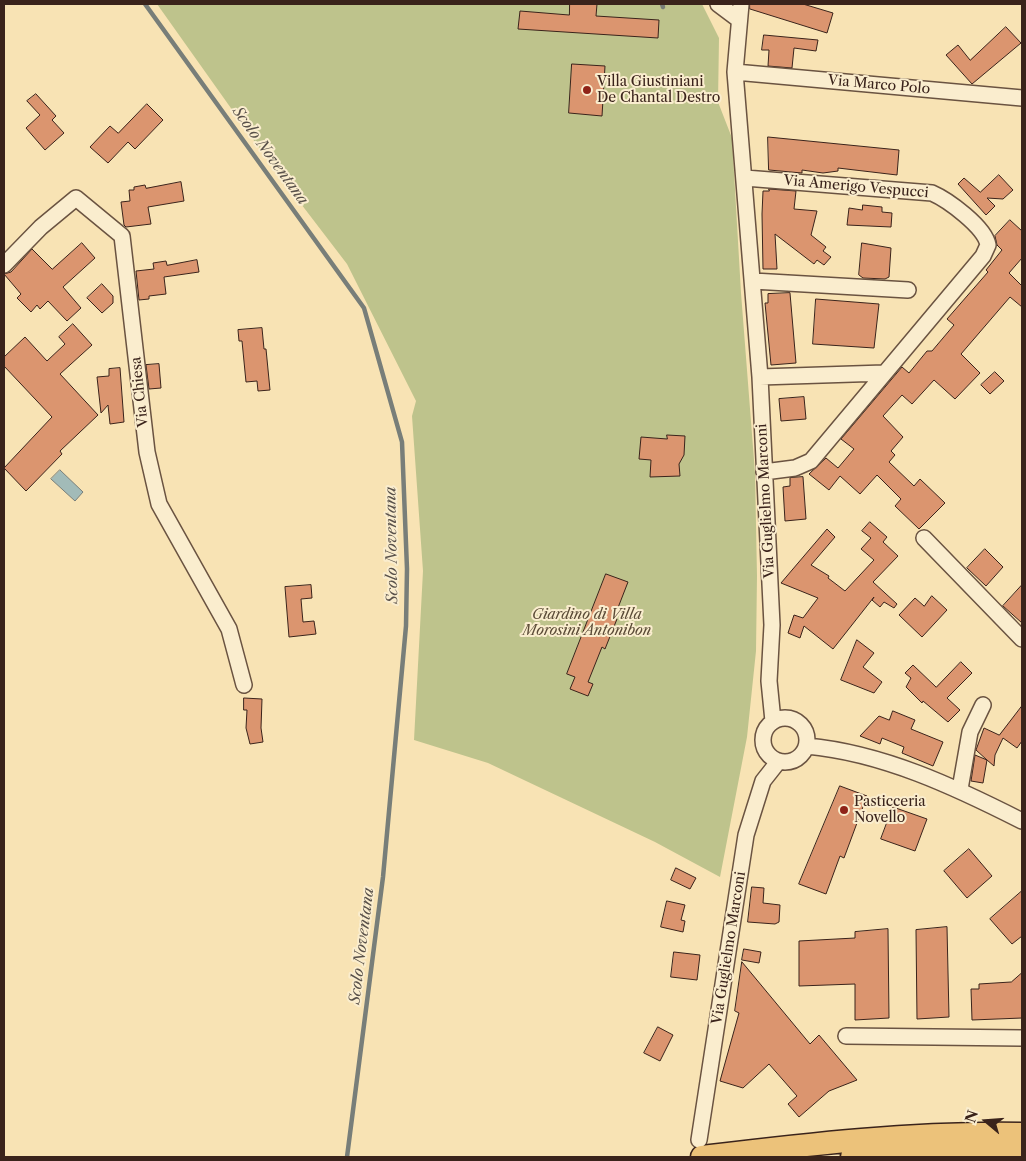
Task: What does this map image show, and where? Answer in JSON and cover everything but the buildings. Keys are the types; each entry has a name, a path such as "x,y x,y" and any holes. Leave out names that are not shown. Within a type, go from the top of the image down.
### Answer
{"highway":[{"path":"852,1157 877,1146 966,1133 1022,1134"},
{"path":"700,1149 877,1146 1022,1151"}],"street":[{"path":"718,4 739,11"},
{"name":"Via Guglielmo Marconi","path":"700,1149 746,835 763,781 778,762 771,759 763,746 764,732 773,721 769,681 772,625 760,377 735,72 739,11"},
{"name":"Via Marco Polo","path":"735,72 1022,98"},
{"name":"Via Amerigo Vespucci","path":"745,178 932,193 955,206 984,236 988,245 983,256 811,460 795,468 764,472"},
{"name":"Via Chiesa","path":"4,265 41,227 76,198 122,236 147,452 159,504 229,629 244,685"},
{"path":"753,281 908,290"},
{"path":"760,377 884,373"},
{"path":"924,538 1022,639"},
{"path":"960,789 970,732 983,705"},
{"path":"773,721 788,718 801,725 807,739 807,746 798,758 785,763 778,762"},
{"path":"807,746 845,751 960,789 1022,821"},
{"path":"846,1036 1022,1038"}],"green space":[{"name":"Giardino di Villa Morosini Antonibon","path":"157,4 702,4 719,38 718,102 732,138 741,293 755,473 756,651 747,737 720,877 655,842 488,763 414,740 423,571 412,416 416,401 347,264 272,166"}],"water":[{"path":"60,470 83,492 75,501 51,479"}],"waterway":[{"name":"Scolo Noventana","path":"145,4 364,308 402,442 407,569 406,626 383,877 347,1157"}],"place":[{"name":"Villa Giustiniani De Chantal Destro","path":"587,90"},
{"name":"Pasticceria Novello","path":"844,810"}]}
